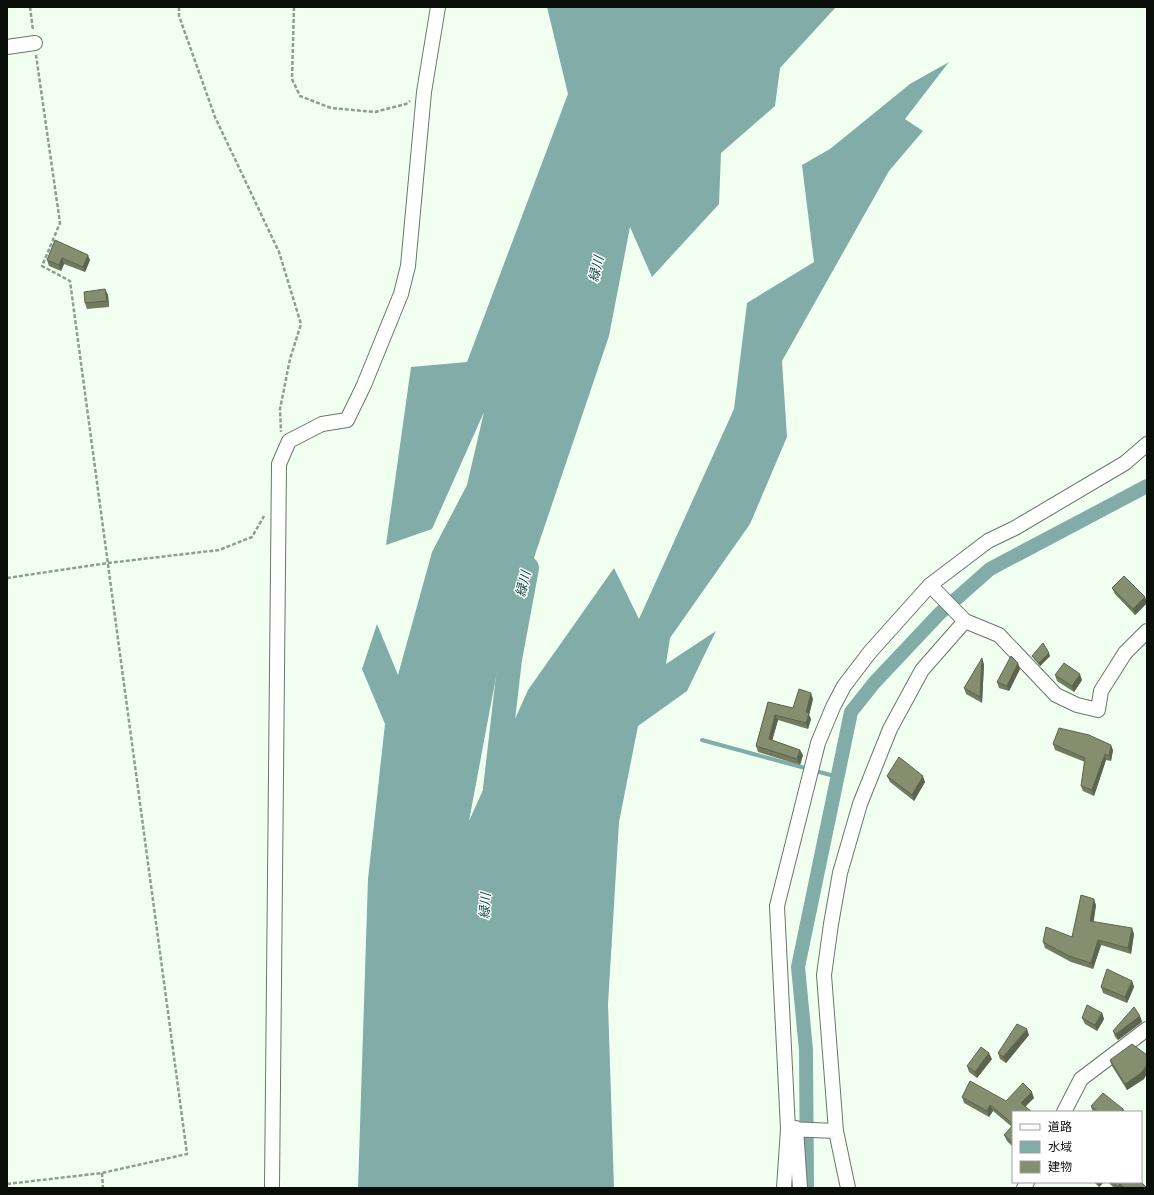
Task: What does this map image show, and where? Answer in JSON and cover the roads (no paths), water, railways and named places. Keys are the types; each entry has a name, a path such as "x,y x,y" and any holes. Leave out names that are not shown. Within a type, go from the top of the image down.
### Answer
{"street":[{"path":"272,1188 279,464 289,441 322,424 347,420 364,385 401,294 408,266 424,92 438,7"},
{"path":"7,47 35,43"},
{"path":"800,1188 792,1128 777,906 805,789 818,743 833,707 844,686 870,652 930,585 988,541 1015,528 1126,463 1147,444"},
{"path":"930,585 965,621 999,635 1056,694 1077,705 1098,710 1101,691 1121,659 1147,631"},
{"path":"848,1188 836,1131 824,975 840,873 860,804 890,729 922,670 965,621"},
{"path":"1065,1111 1081,1079 1147,1029"},
{"path":"792,1128 836,1131"},
{"path":"784,1188 792,1128"}],"water":[{"path":"547,7 836,7 780,68 775,106 721,153 719,204 652,277 630,227 609,336 499,661 469,821 528,690 614,568 639,619 734,409 747,303 814,262 802,165 830,149 910,84 949,62 905,119 923,131 889,171 782,361 787,437 750,524 670,638 666,664 716,631 687,691 638,726 619,822 608,1004 614,1188 358,1188 368,879 385,724 362,669 377,624 398,675 432,552 467,485 484,412 432,529 386,545 411,367 467,362 568,94"}],"waterway":[{"path":"807,1188 806,1050 798,967 851,712 874,683 939,614 990,569 1147,486"},
{"name":"緑川","path":"495,789 510,659 527,568"},
{"path":"702,740 838,777"}]}
